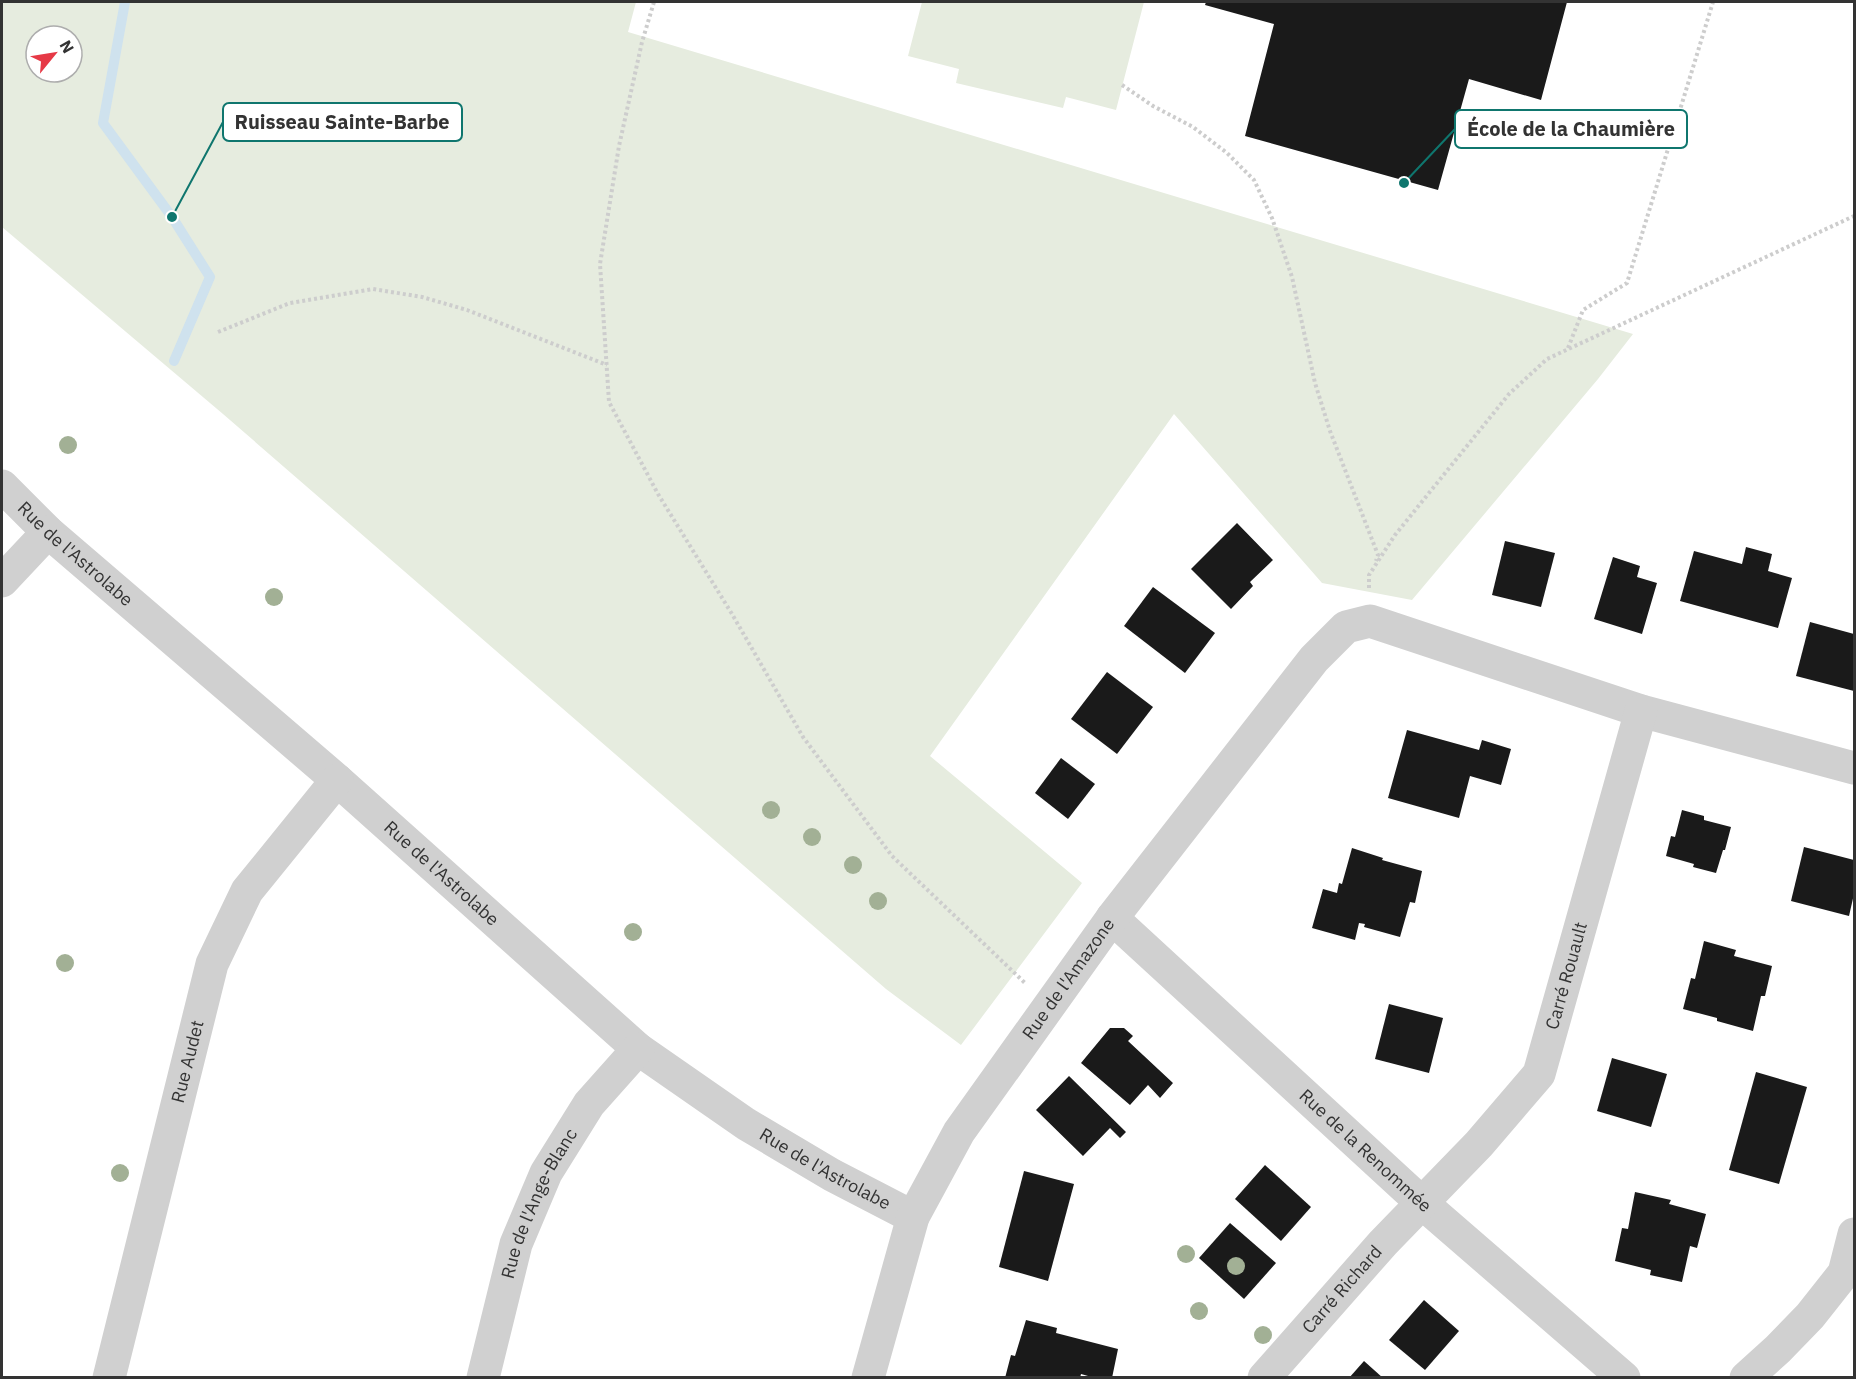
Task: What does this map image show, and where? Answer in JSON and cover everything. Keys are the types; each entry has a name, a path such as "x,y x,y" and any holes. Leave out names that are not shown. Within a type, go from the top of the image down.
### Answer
{"street":[{"name":"Rue de l'Astrolabe","path":"2,486 48,532 337,780 638,1049 746,1124 832,1175 913,1217"},
{"path":"2,581 48,532"},
{"name":"Rue de l'Amazone","path":"868,1377 913,1217 958,1132 1112,918 1314,658 1358,624"},
{"path":"1358,624 1641,711 1854,768"},
{"name":"Carré Rouault","path":"1422,1203 1479,1144 1539,1074 1641,711"},
{"name":"Rue Audet","path":"108,1377 212,964 247,891 337,780"},
{"name":"Rue de la Renommée","path":"1112,918 1422,1203 1624,1377"},
{"name":"Rue de l'Ange-Blanc","path":"483,1377 516,1244 546,1173 589,1104 638,1049"},
{"name":"Carré Richard","path":"1264,1377 1383,1243 1422,1203"},
{"path":"1746,1377 1778,1349 1810,1316 1844,1272 1854,1234"}],"path":[{"path":"654,2 642,42 619,146 600,264 609,402 658,495 732,614 803,737 892,856 1049,1006"},
{"path":"1568,348 1583,309 1627,283 1713,2"},
{"path":"1122,85 1153,106 1194,127 1227,153 1254,180 1272,218 1292,277 1315,383 1330,431 1378,555 1369,575 1358,624"},
{"path":"1369,575 1395,535 1509,394 1547,359 1854,216"},
{"path":"218,332 290,303 374,289 422,297 467,310 607,364"}],"shaded area":[{"path":"2,2 636,2 628,32 1633,334 1598,379 1412,600 1322,583 1174,414 930,756 1082,883 961,1045 886,989 223,414 2,227"},
{"path":"922,2 1144,2 1116,110 1066,97 1063,108 956,83 959,69 908,56"}],"building":[{"path":"1206,2 1567,2 1541,100 1469,79 1438,190 1245,136 1274,24 1205,5"},
{"path":"1237,523 1273,560 1250,582 1253,586 1231,609 1191,569"},
{"path":"1505,541 1555,553 1541,607 1492,595"},
{"path":"1746,547 1772,554 1768,571 1792,578 1778,628 1680,601 1694,551 1742,564"},
{"path":"1613,557 1640,566 1637,577 1657,583 1642,634 1594,619"},
{"path":"1153,587 1215,633 1185,673 1124,626"},
{"path":"1810,622 1854,634 1854,691 1796,676"},
{"path":"1107,672 1153,707 1117,754 1071,719"},
{"path":"1407,730 1479,750 1482,740 1511,749 1501,785 1470,776 1459,818 1388,798"},
{"path":"1061,758 1095,784 1068,819 1035,793"},
{"path":"1682,810 1704,816 1704,820 1731,827 1716,873 1666,856 1671,836 1675,837"},
{"path":"1804,847 1854,860 1854,894 1849,916 1791,901"},
{"path":"1352,848 1383,858 1382,860 1422,871 1415,903 1410,902 1400,937 1364,927 1365,924 1359,923 1355,940 1312,928 1323,889 1337,893 1339,883 1342,884"},
{"path":"1704,941 1736,950 1734,956 1772,966 1765,996 1761,996 1753,1031 1683,1009 1691,978 1695,979"},
{"path":"1389,1004 1443,1018 1429,1073 1375,1059"},
{"path":"1110,1028 1124,1028 1133,1036 1128,1041 1173,1083 1160,1098 1148,1085 1130,1105 1081,1063"},
{"path":"1612,1058 1667,1074 1651,1127 1597,1111"},
{"path":"1756,1072 1807,1087 1779,1184 1729,1170"},
{"path":"1069,1076 1126,1132 1120,1138 1110,1128 1083,1156 1036,1110"},
{"path":"1265,1165 1311,1207 1281,1241 1235,1199"},
{"path":"1024,1171 1074,1184 1048,1281 999,1267"},
{"path":"1635,1192 1671,1200 1669,1204 1706,1214 1697,1248 1690,1246 1682,1282 1650,1275 1651,1270 1615,1261 1622,1228 1628,1229"},
{"path":"1230,1223 1276,1263 1244,1299 1199,1258"},
{"path":"1424,1300 1459,1331 1425,1370 1389,1340"},
{"path":"1026,1320 1057,1328 1056,1333 1118,1349 1112,1378 1095,1378 1081,1374 1080,1378 1005,1378 1011,1355 1015,1356"},
{"path":"1364,1361 1383,1378 1349,1378"}],"waterway":[{"path":"125,2 103,123 172,217 210,277 174,361"}],"place":[{"name":"École de la Chaumière","path":"1404,183"},
{"name":"Ruisseau Sainte-Barbe","path":"172,217"}]}
